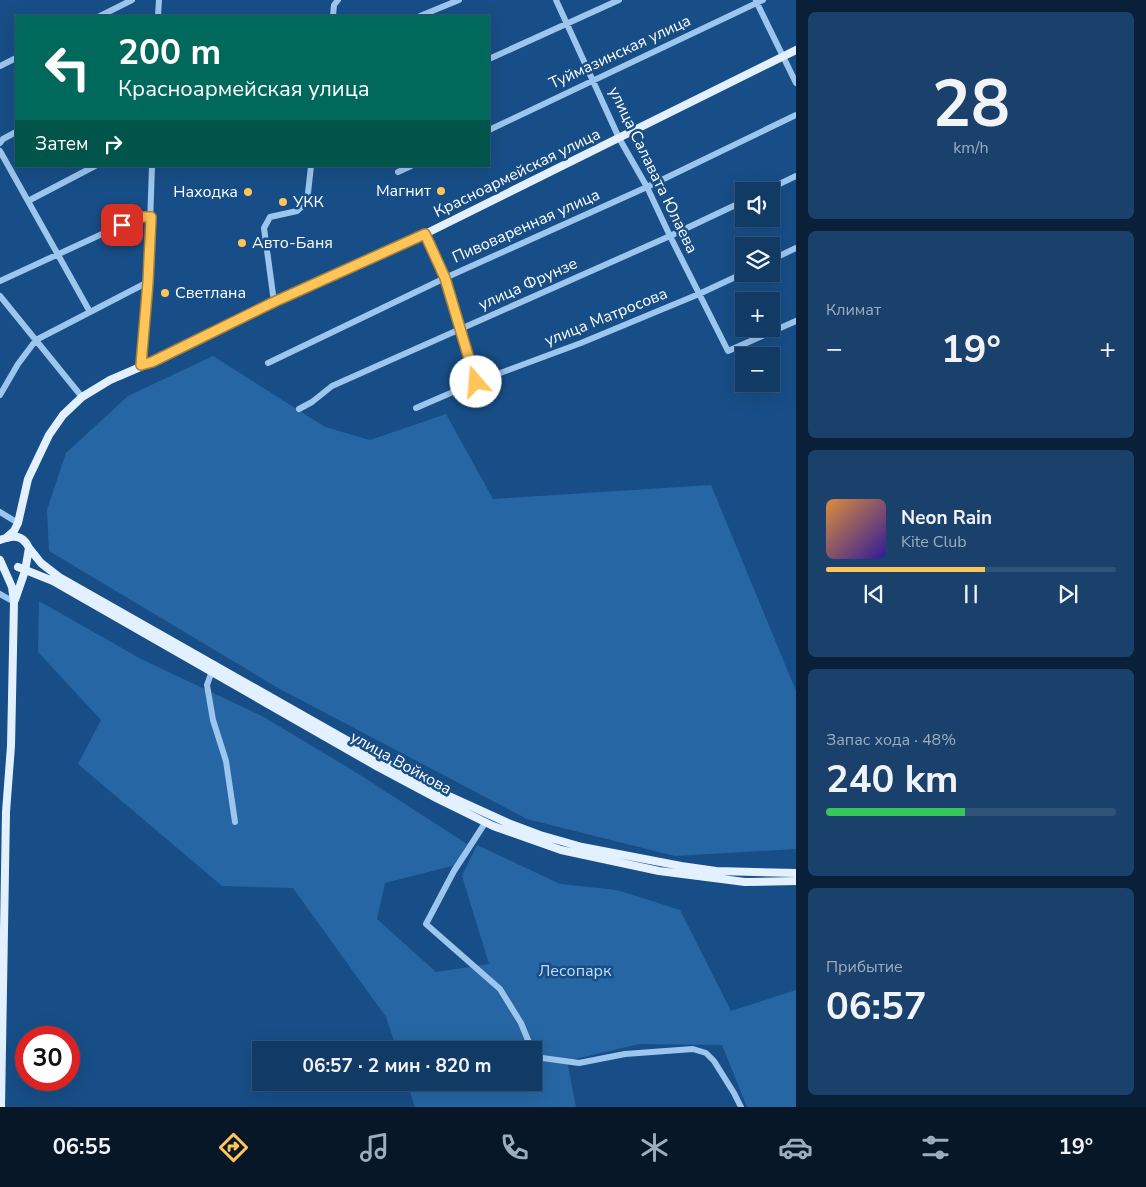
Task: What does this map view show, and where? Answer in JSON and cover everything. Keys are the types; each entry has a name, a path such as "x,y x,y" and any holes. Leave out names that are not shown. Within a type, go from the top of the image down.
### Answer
{"main road":[{"name":"Красноармейская улица","path":"18,523 28,479 49,435 63,415 82,397 110,380 141,365 152,362 274,302 425,234 796,50"},
{"path":"0,545 3,539 14,531 18,523"},
{"name":"улица Войкова","path":"18,523 27,546 41,563 59,577 431,788 488,815 540,835 582,847 681,866 716,871 796,873"},
{"path":"3,539 17,537 27,546 29,555 21,569 14,602"},
{"path":"0,560 12,587 14,602 10,746 3,814 1,1107"},
{"name":"улица Войкова","path":"0,560 11,567 53,581 378,767 485,823 561,850 659,871 745,882 796,881"}],"street":[{"path":"102,15 132,0"},
{"path":"158,15 159,0"},
{"path":"333,15 334,6 338,0"},
{"path":"422,15 459,0"},
{"name":"улица Салавата Юлаева","path":"556,0 619,138 648,187 670,236 728,351 796,321"},
{"path":"490,60 619,0"},
{"path":"759,1 796,83"},
{"name":"Туймазинская улица","path":"490,130 759,1"},
{"path":"0,66 15,58"},
{"name":"Пивоваренная улица","path":"268,363 445,278 648,187 796,115"},
{"path":"0,143 3,139 15,133"},
{"path":"0,151 90,312"},
{"path":"28,201 93,167"},
{"path":"141,365 148,282 152,167"},
{"path":"274,302 264,228 270,217 297,211 307,202 311,167"},
{"path":"398,172 409,167"},
{"path":"780,184 796,176"},
{"name":"улица Фрунзе","path":"299,409 312,402 332,386 735,205"},
{"path":"0,280 139,217 151,217"},
{"path":"425,234 445,278 476,382"},
{"path":"780,256 796,248"},
{"name":"улица Матросова","path":"416,408 476,382 581,343 735,277"},
{"path":"0,395 18,364 36,340 148,282"},
{"path":"0,296 82,397"},
{"path":"0,512 18,523"},
{"path":"0,594 14,602"},
{"path":"212,671 207,685 213,720 226,761 235,822"},
{"path":"485,823 454,871 426,924 500,989 521,1023 528,1041"},
{"path":"542,1058 579,1063 625,1054 693,1050 706,1053 714,1061 741,1107"}],"green space":[{"path":"213,356 325,427 370,440 446,414 493,499 711,485 796,691 796,849 675,856 527,819 278,688 49,551 47,510 66,453 128,396"},
{"name":"Лесопарк","path":"39,601 141,659 262,716 357,773 467,844 456,865 385,883 377,919 436,972 489,964 462,876 477,845 560,884 617,890 680,910 731,1011 796,990 796,1107 747,1107 722,1045 639,1044 567,1061 576,1107 415,1107 410,1091 542,1091 542,1041 394,1041 386,1017 293,888 222,886 78,764 101,720 38,652"}],"place":[{"name":"Магнит","path":"441,191"},
{"name":"Находка","path":"248,192"},
{"name":"УКК","path":"283,202"},
{"name":"Авто-Баня","path":"242,243"},
{"name":"Светлана","path":"165,293"}],"route":[{"path":"122,225 139,217 151,217 141,365 152,362 274,302 425,234 445,278 476,382"}]}
